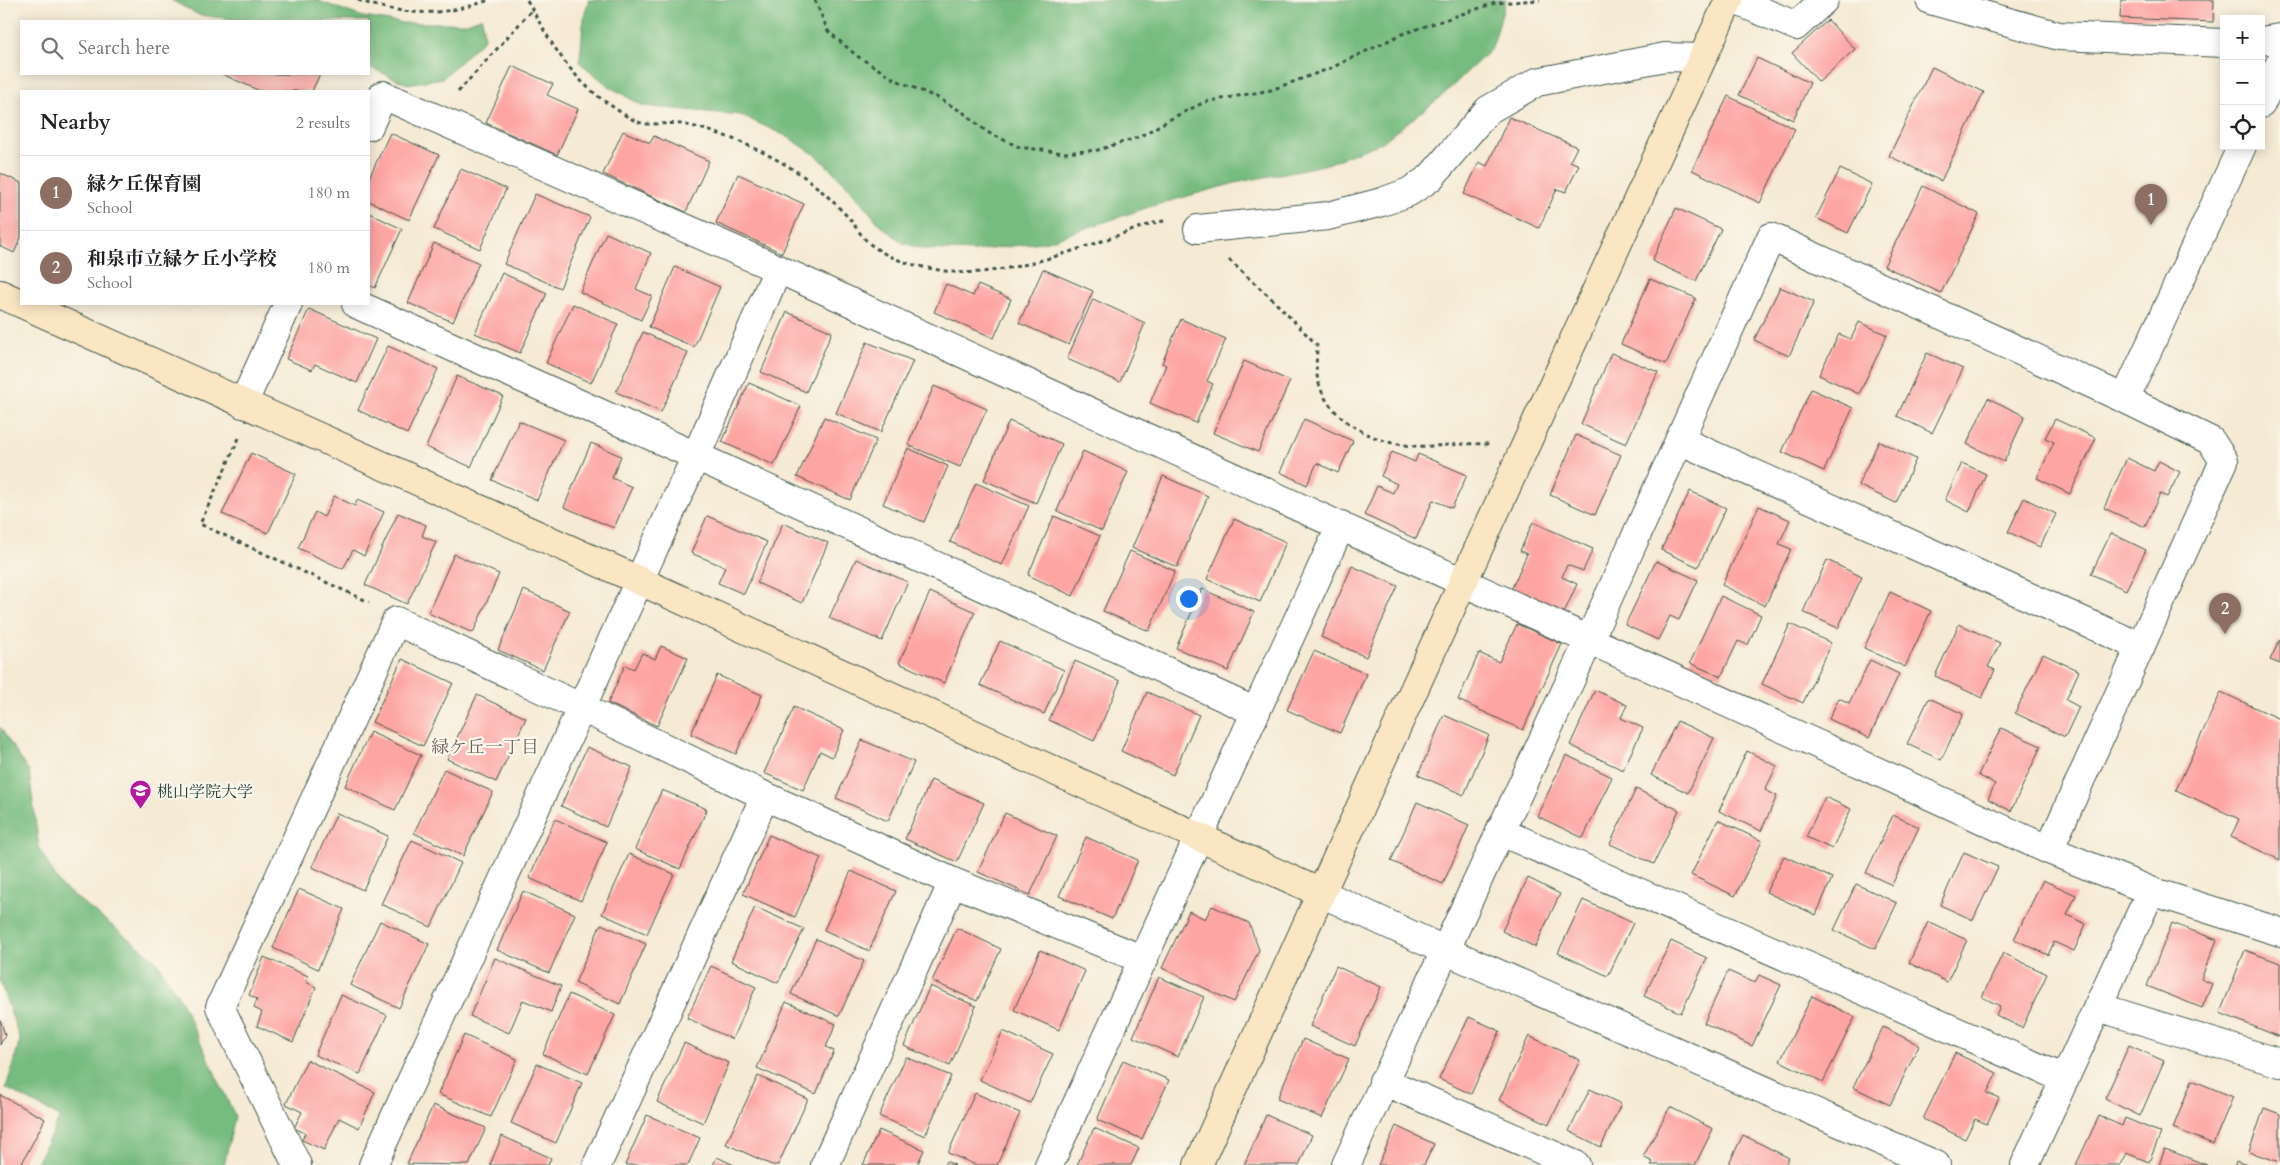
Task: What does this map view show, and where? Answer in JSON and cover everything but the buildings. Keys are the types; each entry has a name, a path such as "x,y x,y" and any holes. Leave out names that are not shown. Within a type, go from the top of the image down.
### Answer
{"street":[{"path":"1198,1165 1729,0"},
{"path":"1735,0 1796,26 1824,0"},
{"path":"1930,0 2059,36 2220,44"},
{"path":"2265,40 2280,38"},
{"path":"1198,229 1328,216 1382,202 1409,192 1430,178 1488,110 1537,82 1665,57 1702,58"},
{"path":"2265,95 2280,63"},
{"path":"370,124 383,95 778,269 1590,638 2049,850 2151,890 2280,932"},
{"path":"2125,399 2240,150"},
{"path":"1346,1165 1590,638 1770,237 2125,399 2211,441 2224,461 2049,850"},
{"path":"373,1165 580,707 696,456 778,269"},
{"path":"0,294 20,303"},
{"path":"24,305 638,580 1444,950 1936,1165"},
{"path":"248,406 288,305"},
{"path":"358,305 696,456 1256,712"},
{"path":"1679,440 2141,647"},
{"path":"1049,1165 1341,525"},
{"path":"297,1165 220,1007 396,621 765,796 953,882 1144,960"},
{"path":"597,1165 765,796"},
{"path":"1499,831 2065,1079"},
{"path":"825,1165 953,882"},
{"path":"2025,1165 2151,890"},
{"path":"2098,1007 2280,1063"},
{"path":"1384,1081 1576,1165"}],"path":[{"path":"358,0 402,12 423,13 455,11 489,0"},
{"path":"527,0 569,69 585,86 610,105 632,119 645,124 681,124 710,132 747,146 786,165 815,186 846,215 872,246 890,257 947,272 1016,268 1156,222 1176,220 1198,229 1317,345 1318,380 1325,397 1338,415 1359,429 1383,441 1406,446 1466,442 1496,445 1522,455"},
{"path":"815,0 828,31 857,56 880,71 938,98 964,113 987,132 1019,147 1064,153 1098,150 1139,137 1205,102 1271,90 1331,68 1402,34 1495,3 1540,0"},
{"path":"434,119 532,10"},
{"path":"248,406 200,524 382,608 396,621"}],"green space":[{"path":"171,0 316,0 363,17 403,23 467,23 482,17 484,39 443,78 407,84 370,67 370,20 239,20 199,15"},
{"path":"589,0 1506,0 1492,48 1442,96 1381,143 1324,165 1235,183 1152,206 1048,241 976,251 923,249 903,243 880,225 847,185 817,156 788,137 741,115 643,106 610,87 579,62 586,8"},
{"path":"0,727 29,772 39,848 60,885 156,960 180,999 235,1116 224,1165 36,1165 60,1117 6,1088 20,1040 0,981"}],"place":[{"name":"緑ケ丘保育園","path":"2151,225"},
{"name":"和泉市立緑ケ丘小学校","path":"2225,634"},
{"name":"桃山学院大学","path":"141,810"}],"district":[{"name":"緑ケ丘一丁目","path":"485,747"}]}
